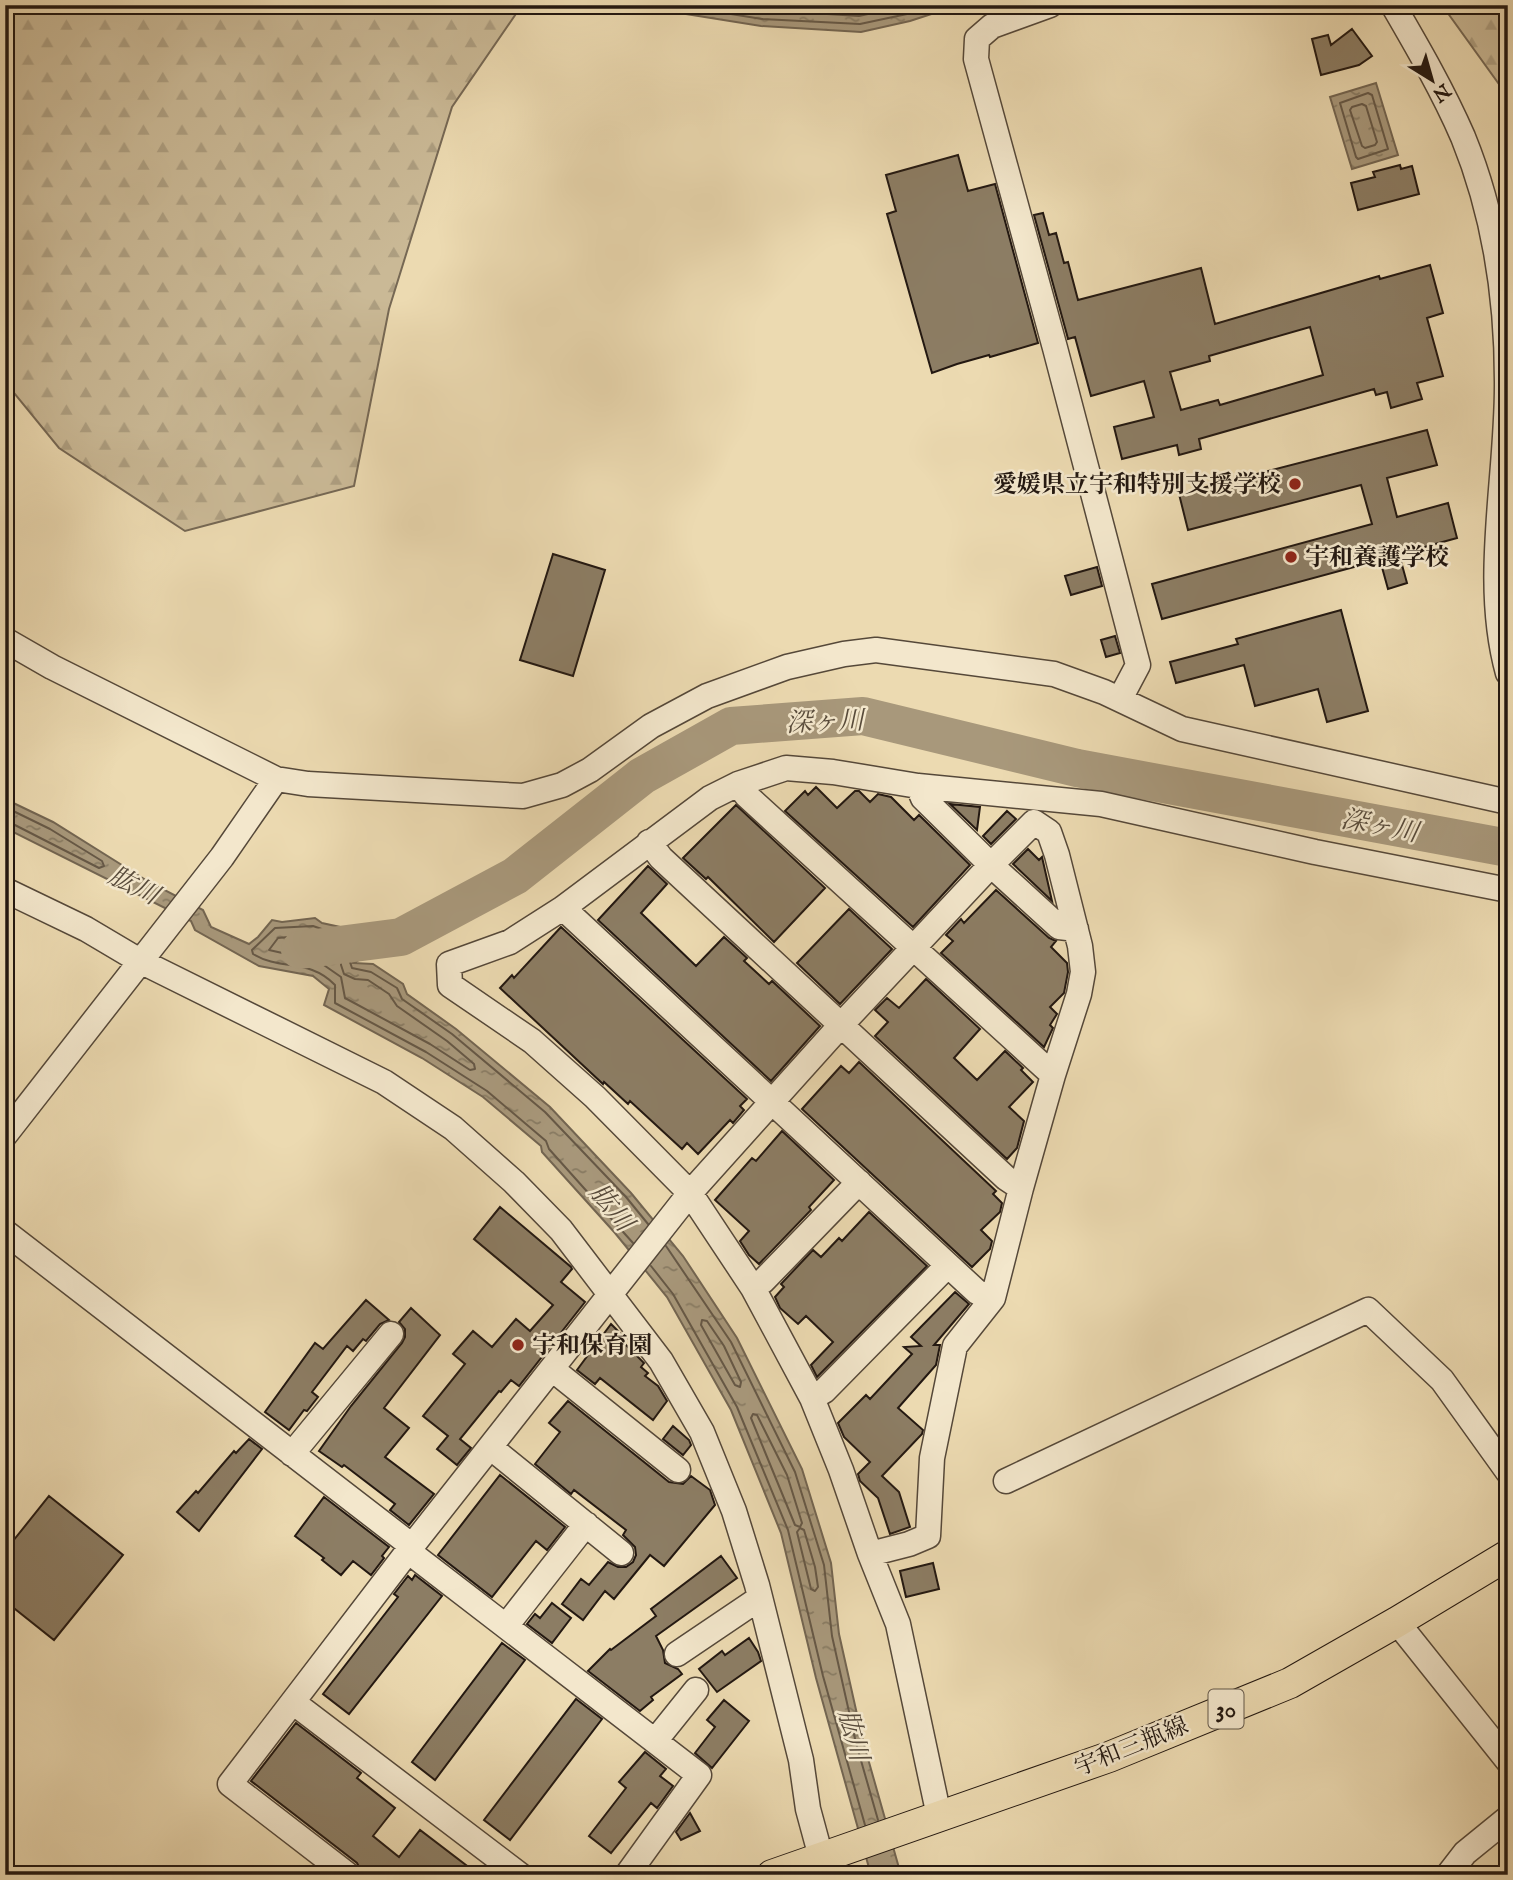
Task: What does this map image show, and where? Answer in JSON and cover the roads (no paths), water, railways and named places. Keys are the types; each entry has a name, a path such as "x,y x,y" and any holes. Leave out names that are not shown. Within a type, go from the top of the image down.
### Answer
{"main road":[{"name":"宇和三瓶線","path":"772,1875 1109,1757 1290,1683 1508,1555"}],"street":[{"path":"1050,5 992,26 977,39 976,59 1138,665 1120,699"},
{"path":"1393,5 1432,72 1463,138 1488,213 1501,288 1507,382 1496,601 1508,673"},
{"path":"5,640 52,667 276,779 308,785 523,796 562,785 590,770 650,726 707,696 787,667 876,650 1054,674 1120,699 1182,729 1508,802"},
{"path":"932,1819 898,1624 812,1398 753,1288 690,1194 595,1097 532,1041 450,985 449,964 510,942 563,908 710,798 738,784 786,768 833,772 918,786 1101,804 1315,852 1508,890"},
{"path":"5,1135 222,857 276,779"},
{"path":"738,784 747,796 1053,1075"},
{"path":"918,786 923,798 1059,927 1076,929"},
{"path":"870,1554 928,1536 932,1458 955,1346 993,1298 1021,1188 1079,993 1083,972 1076,929 1049,832 1034,822 1018,796"},
{"path":"348,1875 230,1784 410,1548 690,1194 841,1025 1034,822"},
{"path":"649,842 661,858 1006,1178 1021,1188"},
{"path":"5,890 144,956 384,1082 453,1128 514,1182 561,1230 614,1292 661,1361 702,1432 734,1511 760,1598 801,1760 808,1809 827,1855"},
{"path":"563,908 977,1292 993,1298"},
{"path":"753,1288 763,1281 859,1182"},
{"path":"5,1232 699,1775 627,1875"},
{"path":"812,1398 824,1391 948,1265"},
{"path":"1006,1481 1368,1310 1442,1380 1508,1472"},
{"path":"292,1454 391,1334"},
{"path":"552,1369 678,1470"},
{"path":"490,1447 621,1553"},
{"path":"506,1626 586,1524"},
{"path":"677,1654 760,1598"},
{"path":"1397,1622 1508,1760"},
{"path":"654,1741 696,1690"},
{"path":"294,1703 520,1875"},
{"path":"1448,1875 1465,1853 1508,1818"}],"water":[{"path":"650,5 959,5 910,21 861,32 761,26 661,10"},
{"path":"1376,83 1398,155 1352,169 1330,97"},
{"name":"肱川","path":"5,799 53,822 149,882 203,910 211,927 249,944 272,920 282,922 315,918 322,923 340,927 363,958 353,963 373,964 403,984 407,994 456,1029 550,1107 631,1193 683,1256 737,1338 802,1469 831,1563 839,1634 863,1741 901,1875 871,1875 816,1678 781,1533 731,1410 667,1297 615,1233 542,1152 541,1146 483,1097 422,1058 324,1005 329,989 313,976 259,966 195,930 191,921 5,828"}],"waterway":[{"name":"深ヶ川","path":"300,950 401,937 515,876 642,776 731,726 863,716 1077,768 1508,848"}],"place":[{"name":"愛媛県立宇和特別支援学校","path":"1295,484"},
{"name":"宇和養護学校","path":"1291,557"},
{"name":"宇和保育園","path":"518,1345"}]}
